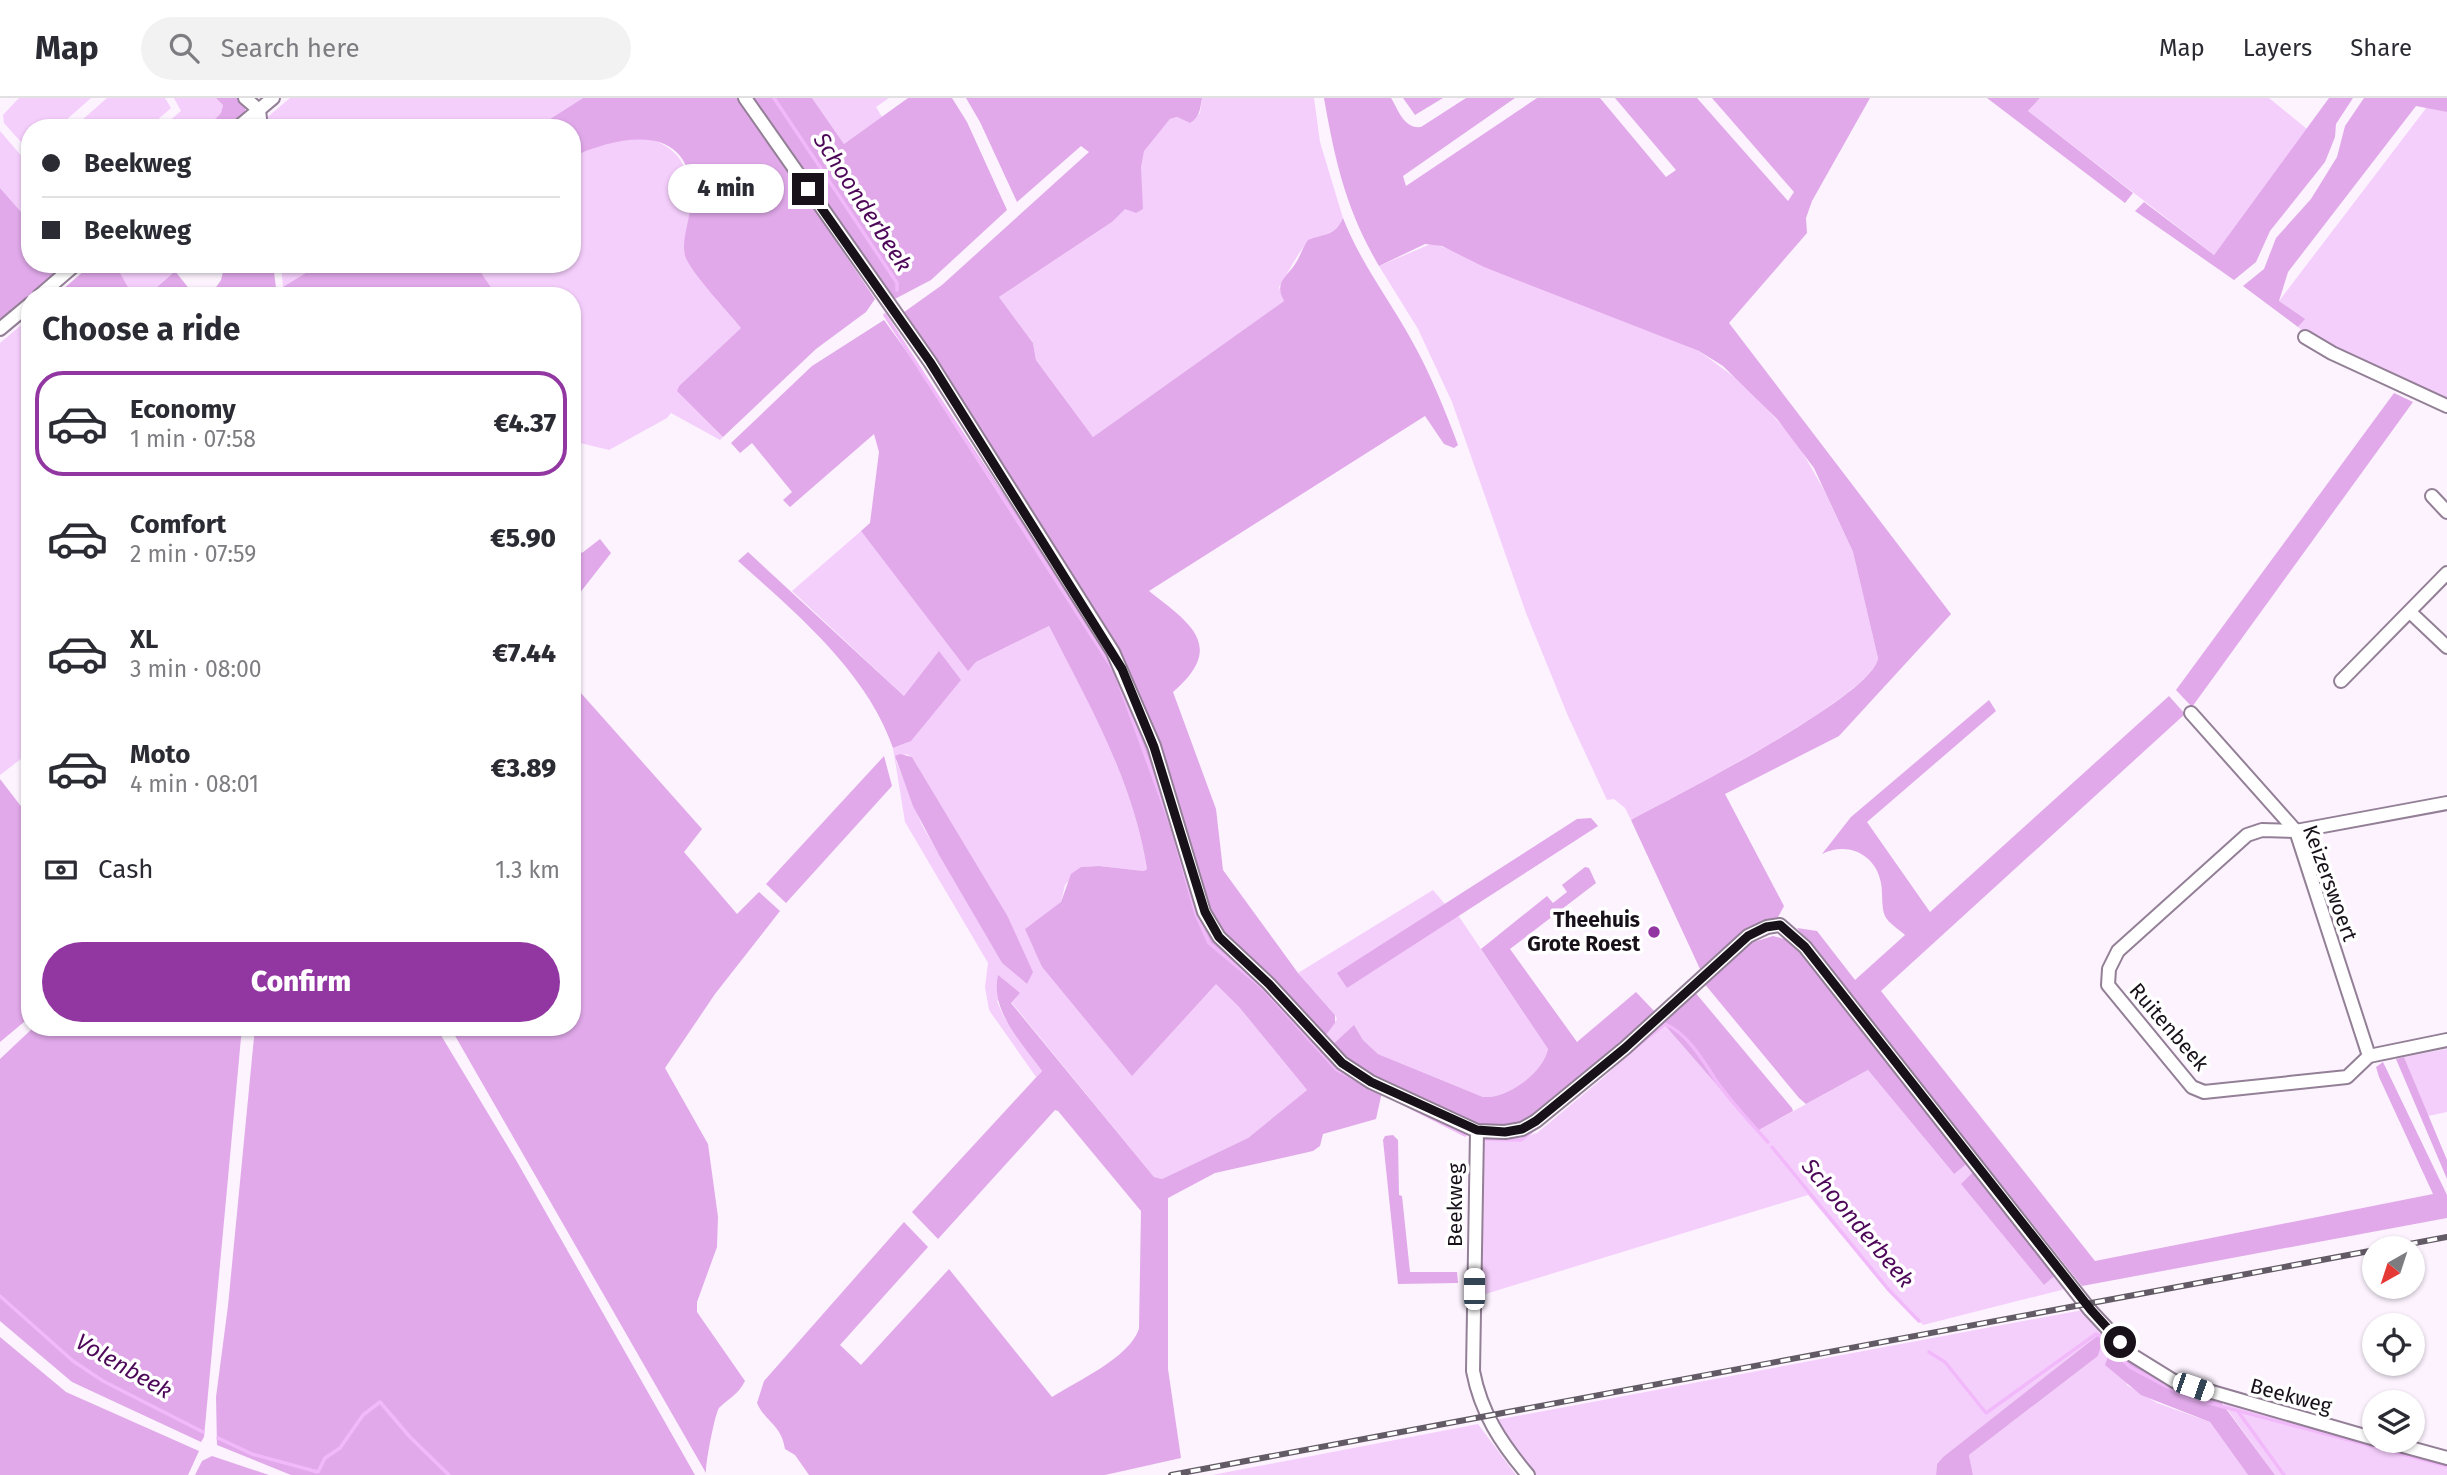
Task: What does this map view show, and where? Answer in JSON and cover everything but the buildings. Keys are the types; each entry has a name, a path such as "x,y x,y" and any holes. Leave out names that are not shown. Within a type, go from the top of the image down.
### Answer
{"street":[{"path":"245,98 258,110 260,119"},
{"path":"248,119 272,98"},
{"name":"Beekweg","path":"746,98 930,362 1113,652 1154,747 1205,912 1219,937 1269,984 1342,1063 1371,1082 1477,1130 1505,1132 1522,1129 1536,1121 1625,1048 1748,936 1766,927 1780,925 1805,947 2091,1310 2132,1355 2152,1370 2199,1390 2362,1434"},
{"path":"49,287 66,273"},
{"path":"0,329 21,312"},
{"path":"2305,337 2332,353 2447,406"},
{"path":"2432,496 2447,512"},
{"path":"2341,681 2447,573"},
{"path":"2410,612 2447,648"},
{"name":"Keizerswoert","path":"2190,713 2296,831 2369,1056"},
{"path":"2296,831 2447,803"},
{"name":"Ruitenbeek","path":"2296,831 2262,830 2232,846 2118,951 2109,969 2108,985 2192,1087 2204,1092 2347,1077 2369,1056"},
{"path":"2369,1056 2447,1040"},
{"name":"Beekweg","path":"1477,1130 1473,1371 1478,1395 1489,1422 1528,1475"},
{"path":"2425,1452 2447,1458"}],"shaded area":[{"path":"19,98 91,98 67,119 21,119 21,142 4,123 3,115"},
{"path":"107,98 165,98 171,108 158,119 83,119"},
{"path":"174,98 216,98 223,105 221,113 215,119 172,119 181,111"},
{"path":"216,98 240,98 246,106 245,112 238,119 215,119 221,113 223,105"},
{"path":"290,98 583,98 550,119 265,119"},
{"path":"583,98 739,98 875,299 866,312 816,349 723,437 677,391 679,386 741,328 702,282 685,256 684,243 691,203 689,177 682,158 669,147 653,141 634,140 613,143 581,153 581,119 550,119"},
{"path":"754,98 812,98 844,144 908,98 952,98 967,122 1007,210 931,280 891,301"},
{"path":"812,98 889,98 876,107 882,117 844,144"},
{"path":"966,98 1202,98 1199,112 1193,121 1190,123 1177,117 1170,119 1144,151 1141,167 1143,209 1136,213 1125,209 1112,222 999,297 1033,343 1036,360 1093,437 1284,301 1281,284 1308,240 1333,231 1343,218 1366,265 1419,353 1458,445 1454,448 1444,444 1425,416 1149,591 1178,614 1197,637 1200,649 1198,661 1189,676 1173,692 1216,809 1223,870 1298,973 1335,1015 1335,1023 1323,1039 1222,935 1208,910 1153,735 1108,635 900,315 942,285 1089,152 1081,146 1017,202"},
{"path":"1202,98 1314,98 1320,142 1343,218 1334,231 1313,240 1302,249 1279,287 1284,301 1093,437 1036,360 1033,343 999,297 1112,222 1128,198 1148,144 1170,119 1177,117 1190,123 1200,113"},
{"path":"1324,98 1391,98 1406,122 1421,127 1466,98 1515,98 1403,176 1406,186 1537,98 1600,98 1666,177 1676,170 1615,98 1697,98 1788,201 1794,192 1712,98 1870,98 1812,201 1806,218 1807,233 1729,323 1951,614 1839,736 1725,794 1784,906 1777,919 1743,932 1700,969 1631,820 1769,745 1844,696 1868,675 1878,658 1853,552 1814,468 1777,419 1723,366 1699,351 1484,267 1442,246 1425,244 1379,266 1358,225 1343,185"},
{"path":"1403,98 1443,98 1415,115"},
{"path":"1987,98 2040,98 2028,111 2133,193 2125,203"},
{"path":"2040,98 2269,98 2307,129 2214,255 2028,111"},
{"path":"2329,98 2353,98 2336,124 2335,137 2325,162 2270,231 2256,262 2234,280 2135,211 2144,202 2214,255"},
{"path":"2364,98 2447,98 2447,112 2416,106 2288,272 2279,301 2305,319 2298,327 2243,286 2264,269 2276,238 2311,199 2337,157 2345,126"},
{"path":"2427,107 2447,112 2447,402 2309,336 2298,327 2304,319 2279,301"},
{"path":"0,131 21,156 21,212 0,188"},
{"path":"646,138 660,143 680,159 690,182 691,195 684,243 685,255 701,281 741,328 679,386 678,391 723,437 720,440 671,413 667,418 609,450 581,443 581,287 491,287 481,273 581,273 581,153 608,143"},
{"path":"0,188 21,212 21,273 56,273 40,287 21,287 21,303 0,321"},
{"path":"1433,243 1699,351 1745,385 1796,441 1824,490 1853,552 1878,658 1868,675 1809,720 1631,820 1625,808 1614,799 1607,800 1568,716 1526,613 1452,402 1418,329 1379,266"},
{"path":"82,273 120,273 128,287 65,287"},
{"path":"120,273 172,273 157,287 128,287"},
{"path":"173,273 177,273 188,287 157,287"},
{"path":"223,273 274,273 276,287 216,287"},
{"path":"282,273 306,273 283,287"},
{"path":"306,273 481,273 491,287 283,287"},
{"path":"884,320 941,399 1109,654 1138,719 1216,939 1382,1092 1376,1119 1323,1134 1320,1146 1313,1151 1215,1173 1168,1198 1168,1369 1181,1458 1105,1475 809,1475 795,1455 785,1449 780,1434 757,1403 764,1381 904,1222 928,1247 840,1345 861,1365 949,1269 1052,1397 1114,1359 1133,1340 1139,1329 1141,1211 1058,1111 1055,1110 938,1239 912,1212 1042,1071 1003,1014 997,988 998,975 1020,993 1011,1003 1154,1177 1162,1179 1248,1138 1307,1090 1239,1007 1216,984 1132,1076 1042,967 1025,929 1061,902 1071,874 1081,867 1147,869 1131,805 1108,744 1049,626 976,662 968,671 861,531 870,523 879,452 874,434 790,507 783,500 792,492 752,443 740,453 731,443 812,366"},
{"path":"21,325 21,759 0,775 0,343"},
{"path":"2394,393 2413,402 2192,707 2176,690"},
{"path":"861,531 968,670 976,662 1049,626 1108,744 1131,805 1147,869 1081,867 1065,885 1061,902 1052,912 1027,927 1042,967 1132,1075 1216,983 1307,1090 1248,1138 1162,1179 1154,1177 1011,1002 1020,993 997,1001 1004,1017 1042,1071 1036,1077 989,1010 985,987 988,963 905,822 893,748 908,742 904,696 792,591","holes":["906,754 912,757 1007,915 1027,984 1002,963 922,825 896,761"]},
{"path":"600,539 611,553 581,591 581,552"},
{"path":"748,552 904,696 939,651 961,680 911,741 893,748 881,720 848,669 806,623 738,561"},
{"path":"581,693 702,829 684,852 737,914 759,892 780,911 715,994 665,1068 708,1144 718,1217 717,1247 697,1302 697,1312 745,1381 717,1412 706,1473 455,1036 581,1036"},
{"path":"2169,696 2185,714 1881,991 2095,1261 2433,1194 2379,1077 2376,1067 2383,1062 2447,1195 2447,1218 2082,1286 1797,928 1817,931 1855,980 1905,935 1885,916 1878,873 1867,858 1859,853 1841,849 1822,854 1851,817 1989,700 1996,711 1867,822 1930,912"},
{"path":"900,754 912,757 1007,915 1033,972 1027,984 1002,963 939,855 913,806 895,756"},
{"path":"884,756 892,786 786,903 766,884"},
{"path":"0,779 21,806 21,1024 0,1042"},
{"path":"1591,818 1598,826 1347,988 1337,973 1577,819"},
{"path":"1585,867 1589,868 1596,883 1510,949 1577,1042 1636,992 1655,1012 1569,1094 1531,1119 1514,1126 1484,1124 1422,1103 1386,1086 1330,1047 1354,1025 1363,1040 1378,1054 1483,1097 1503,1094 1523,1083 1539,1067 1548,1049 1481,949 1547,896 1553,903 1567,892 1562,885"},
{"path":"1433,890 1445,904 1338,974 1347,987 1458,915 1548,1049 1545,1058 1532,1075 1503,1094 1483,1097 1378,1054 1363,1040 1354,1026 1330,1047 1323,1039 1337,1019 1298,973"},
{"path":"1773,936 1792,941 1969,1162 1954,1174 1868,1070 1806,1104 1799,1098 1703,982 1747,944"},
{"path":"1694,991 1793,1111 1757,1131 1662,1022"},
{"path":"1662,1022 1757,1131 1868,1070 1953,1173 1969,1162 1975,1170 1962,1184 2044,1285 2058,1273 2069,1288 1923,1325 1888,1291 1808,1195 1479,1296 1484,1139 1507,1141 1537,1133 1604,1077"},
{"path":"24,1036 241,1036 204,1437 201,1442 72,1382 0,1321 0,1059"},
{"path":"254,1036 441,1036 516,1160 695,1475 291,1475 217,1445 216,1397 228,1306"},
{"path":"2447,1049 2447,1112 2428,1116 2404,1057"},
{"path":"2404,1057 2447,1160 2447,1179 2396,1059"},
{"path":"1393,1135 1398,1140 1399,1195 1402,1196 1410,1272 1457,1272 1458,1283 1398,1284 1383,1140 1385,1136"},
{"path":"1975,1170 2058,1273 2044,1285 1961,1184"},
{"path":"2088,1309 2114,1339 2127,1385 2157,1403 2210,1422 2248,1475 1973,1475 1969,1455 2098,1356 2105,1330 1943,1457 1937,1464 1936,1475 1533,1475 1490,1421"},
{"path":"2106,1329 2098,1356 1969,1455 1973,1475 1936,1475 1937,1464 1943,1457"},
{"path":"0,1337 66,1392 199,1451 188,1475 0,1475"},
{"path":"2114,1339 2133,1359 2218,1398 2275,1475 2248,1475 2210,1422 2141,1395 2105,1365"},
{"path":"2219,1398 2362,1437 2362,1453 2421,1453 2447,1460 2447,1475 2275,1475"},
{"path":"1478,1424 1516,1475 1212,1475"},
{"path":"212,1456 269,1475 195,1475 202,1461"}],"waterway":[{"name":"Schoonderbeek","path":"774,98 897,283 897,290"},
{"name":"Schoonderbeek","path":"885,315 1115,672 1172,828 1196,914 1209,943 1264,989 1337,1070 1465,1135"},
{"name":"Schoonderbeek","path":"1634,1048 1665,1024 1673,1028 1694,1048 1727,1095 1768,1142"},
{"name":"Schoonderbeek","path":"1482,1139 1521,1140 1622,1058"},
{"name":"Schoonderbeek","path":"1772,1147 1888,1289 1919,1321"},
{"name":"Volenbeek","path":"0,1296 73,1361 103,1381 203,1432"},
{"name":"Schoonderbeek","path":"1929,1352 1945,1362 1986,1413 2096,1334 2102,1337"},
{"name":"Schoonderbeek","path":"2109,1346 2130,1367 2186,1397 2447,1466"},
{"name":"Volenbeek","path":"218,1438 252,1454 318,1472 325,1458 340,1448 363,1415 380,1402 410,1437 449,1475"},
{"path":"2237,1410 2284,1475"}],"railway":[{"path":"2426,1241 2447,1237"},
{"path":"1171,1475 2362,1252"}],"place":[{"name":"Theehuis Grote Roest","path":"1654,932"}],"route":[{"path":"808,189 930,362 1113,652 1132,689 1154,747 1190,867 1211,924 1219,937 1269,984 1342,1063 1371,1082 1477,1130 1505,1132 1522,1129 1536,1121 1625,1048 1695,981 1748,936 1766,927 1780,925 1805,947 2091,1310 2120,1342"}]}
